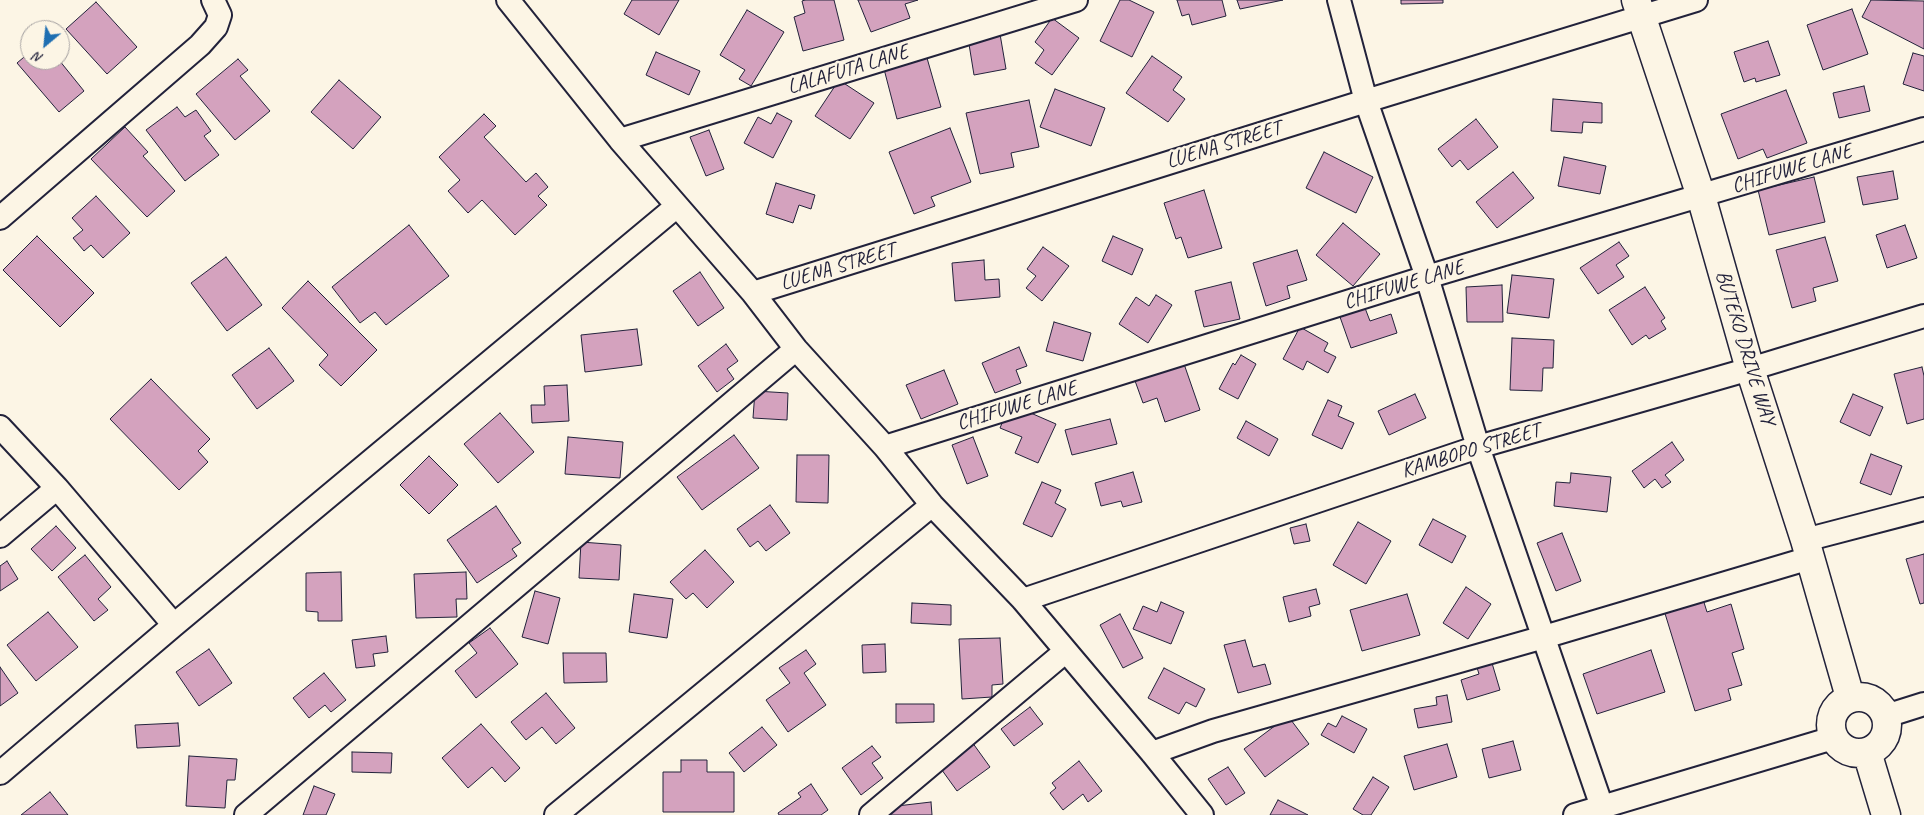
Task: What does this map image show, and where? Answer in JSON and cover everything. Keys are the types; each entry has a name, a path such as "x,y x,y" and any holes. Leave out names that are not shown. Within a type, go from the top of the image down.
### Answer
{"street":[{"path":"0,218 200,45 216,27 220,15 213,0"},
{"path":"508,0 620,140 753,293 796,349 885,447 932,505 1023,600 1202,815"},
{"name":"LALAFUTA LANE","path":"620,140 1076,0"},
{"path":"1339,0 1366,101 1428,277 1478,447 1602,807"},
{"name":"LUENA STREET","path":"753,293 1366,101 1639,8 1696,0"},
{"name":"BUTEKO DRIVE WAY","path":"1639,8 1701,196 1750,369 1807,549 1850,697"},
{"name":"CHIFUWE LANE","path":"885,447 1428,277 1924,129"},
{"path":"0,773 174,625 677,206"},
{"name":"KAMBOPO STREET","path":"1023,600 1478,447 1750,369 1924,316"},
{"path":"246,815 796,349"},
{"path":"0,427 57,488 174,625"},
{"path":"0,536 57,488"},
{"path":"556,815 932,505"},
{"path":"1152,753 1213,731 1544,637 1924,509"},
{"path":"871,815 1066,651"},
{"path":"1864,696 1878,703 1886,716 1887,731 1880,744 1867,752 1854,753 1842,748 1833,738 1830,722 1836,706 1850,697 1864,696"},
{"path":"1886,716 1924,704"},
{"path":"1575,815 1833,738"},
{"path":"1867,752 1886,815"}],"building":[{"path":"632,0 679,0 659,35 624,14"},
{"path":"834,0 844,40 803,51 794,17 805,13 802,1"},
{"path":"858,0 918,0 905,4 910,18 871,32"},
{"path":"1120,0 1129,0 1154,12 1132,57 1100,41"},
{"path":"1177,0 1222,0 1226,16 1192,25 1189,14 1182,16"},
{"path":"1237,0 1283,0 1240,9"},
{"path":"1401,0 1443,0 1443,3 1401,4"},
{"path":"1871,0 1924,1 1924,49 1862,17"},
{"path":"96,2 137,47 107,74 70,33 70,25"},
{"path":"1852,9 1868,54 1823,70 1807,25"},
{"path":"747,10 784,32 751,86 739,79 745,70 720,55"},
{"path":"1052,18 1079,38 1052,75 1035,63 1044,50 1035,42"},
{"path":"1000,34 1006,69 974,75 968,38"},
{"path":"1768,41 1780,75 1756,82 1755,78 1744,82 1734,52"},
{"path":"656,52 700,71 689,95 646,75"},
{"path":"1913,53 1924,56 1924,91 1903,84"},
{"path":"1152,56 1182,77 1173,90 1185,99 1168,122 1126,93"},
{"path":"927,58 941,107 897,119 884,69"},
{"path":"238,59 248,70 240,76 270,111 235,140 196,94"},
{"path":"23,70 67,70 84,91 59,112"},
{"path":"339,80 381,117 353,149 311,112"},
{"path":"839,80 874,103 850,139 815,116"},
{"path":"1864,86 1870,111 1839,118 1833,93"},
{"path":"1055,89 1105,108 1091,146 1040,127"},
{"path":"1786,90 1807,143 1767,158 1763,149 1738,159 1721,114"},
{"path":"1553,99 1602,103 1602,123 1583,122 1582,133 1551,131"},
{"path":"1029,100 1039,147 1011,153 1014,167 980,174 966,113"},
{"path":"177,107 185,117 196,110 211,131 204,136 219,155 185,181 146,130"},
{"path":"777,113 792,121 773,158 744,143 758,117 771,124"},
{"path":"484,114 496,126 484,137 526,182 536,173 548,187 538,196 547,205 515,235 482,200 468,213 448,191 460,180 439,157"},
{"path":"1476,119 1498,147 1468,170 1460,160 1452,167 1438,149"},
{"path":"125,127 148,152 143,156 175,191 147,217 91,159"},
{"path":"950,128 971,182 931,197 935,206 914,214 889,152"},
{"path":"709,130 724,169 706,176 690,137"},
{"path":"1324,152 1373,177 1356,213 1306,188"},
{"path":"1564,157 1606,166 1600,194 1558,186"},
{"path":"1893,171 1898,199 1863,205 1857,177"},
{"path":"1513,172 1534,198 1497,228 1476,202"},
{"path":"1814,177 1825,222 1769,235 1758,190"},
{"path":"776,183 815,195 811,209 799,205 793,223 766,214"},
{"path":"1204,190 1222,248 1188,258 1181,237 1176,239 1164,203"},
{"path":"96,196 130,233 103,258 91,245 84,251 73,238 83,230 72,218"},
{"path":"1343,223 1380,254 1353,286 1316,255"},
{"path":"409,225 449,276 386,325 375,312 360,323 332,287"},
{"path":"1905,225 1917,258 1887,268 1876,235"},
{"path":"37,236 94,293 60,327 3,270"},
{"path":"1113,236 1143,249 1132,275 1102,261"},
{"path":"1825,237 1838,281 1813,288 1816,301 1792,308 1776,250"},
{"path":"1619,242 1629,256 1616,265 1624,277 1598,294 1580,268"},
{"path":"1043,247 1069,266 1042,301 1026,288 1036,276 1027,269"},
{"path":"1297,250 1307,280 1287,286 1290,298 1266,306 1253,263"},
{"path":"226,257 262,305 227,331 191,283"},
{"path":"984,260 985,280 999,279 1000,297 955,301 952,263"},
{"path":"700,272 724,308 698,326 673,291"},
{"path":"1512,275 1554,279 1549,318 1507,313"},
{"path":"308,281 377,350 341,386 319,365 328,355 282,308"},
{"path":"1231,282 1240,319 1204,327 1195,291"},
{"path":"1502,285 1503,322 1467,322 1466,287"},
{"path":"1645,287 1665,318 1661,321 1666,329 1649,339 1646,335 1632,345 1609,310"},
{"path":"1156,295 1172,305 1148,343 1119,324 1136,297 1149,306"},
{"path":"1365,308 1370,321 1391,314 1397,333 1351,348 1340,317"},
{"path":"1054,322 1091,333 1083,361 1046,351"},
{"path":"1300,327 1328,343 1324,351 1336,357 1328,373 1307,361 1303,370 1283,359"},
{"path":"637,329 642,365 585,372 581,335"},
{"path":"1512,338 1554,340 1553,368 1543,368 1542,391 1510,390"},
{"path":"726,344 738,361 727,369 734,379 717,392 698,366"},
{"path":"1019,347 1027,366 1016,370 1021,383 995,393 982,363"},
{"path":"269,348 294,381 257,409 232,375"},
{"path":"1241,355 1256,364 1238,399 1219,389 1233,363 1235,365"},
{"path":"1183,361 1200,410 1165,422 1157,398 1143,403 1134,378"},
{"path":"1922,367 1924,376 1924,419 1907,424 1894,374"},
{"path":"944,370 958,404 921,419 906,385"},
{"path":"151,379 210,439 198,451 208,462 179,490 110,419"},
{"path":"567,385 569,421 532,423 531,405 545,405 544,386"},
{"path":"755,391 788,393 787,420 753,418"},
{"path":"1415,394 1426,418 1389,435 1378,411"},
{"path":"1853,394 1883,407 1870,436 1840,422"},
{"path":"1328,400 1342,406 1338,416 1354,423 1342,449 1312,435"},
{"path":"1010,404 1056,424 1038,463 1015,453 1022,437 1000,428"},
{"path":"500,413 534,452 498,483 464,444"},
{"path":"1110,419 1117,444 1072,455 1065,430"},
{"path":"1246,421 1278,439 1269,456 1237,438"},
{"path":"734,435 759,468 702,510 677,477"},
{"path":"568,437 623,442 620,478 565,474"},
{"path":"973,437 988,476 967,484 952,445"},
{"path":"1672,442 1684,460 1665,475 1671,482 1662,488 1655,479 1644,488 1632,471"},
{"path":"1871,454 1902,466 1891,495 1860,483"},
{"path":"797,455 829,455 828,503 796,502"},
{"path":"429,456 458,485 429,514 400,485"},
{"path":"1133,472 1142,502 1123,507 1121,501 1101,506 1095,483"},
{"path":"1571,473 1611,477 1607,512 1554,506 1556,482 1570,483"},
{"path":"1042,482 1061,490 1055,503 1066,509 1052,537 1023,524"},
{"path":"770,505 790,533 766,551 758,541 750,547 737,529"},
{"path":"496,506 521,543 512,549 517,556 477,583 447,540"},
{"path":"1433,519 1466,536 1452,563 1419,545"},
{"path":"1358,522 1391,541 1366,584 1333,565"},
{"path":"1306,524 1310,541 1294,544 1290,528"},
{"path":"56,526 76,548 52,571 31,549"},
{"path":"1562,533 1581,581 1556,591 1537,543"},
{"path":"581,542 621,545 619,580 579,578"},
{"path":"705,550 734,582 707,608 693,593 686,599 670,582"},
{"path":"1924,554 1924,603 1920,604 1906,559"},
{"path":"85,555 111,587 98,599 108,610 94,621 58,577"},
{"path":"7,561 18,579 0,591 0,566"},
{"path":"341,572 342,621 318,621 318,612 306,611 306,573"},
{"path":"466,572 467,599 456,599 457,617 416,618 414,574"},
{"path":"1466,587 1491,604 1468,639 1443,623"},
{"path":"1316,589 1320,604 1309,607 1311,616 1289,622 1283,597"},
{"path":"535,591 560,598 548,644 522,637"},
{"path":"634,594 673,599 667,638 629,632"},
{"path":"1407,594 1420,635 1362,651 1350,610"},
{"path":"1702,596 1707,612 1731,604 1744,649 1732,653 1742,685 1728,689 1731,700 1695,711 1663,607"},
{"path":"1161,602 1184,612 1171,644 1133,629 1143,606 1157,612"},
{"path":"912,603 951,605 951,625 911,623"},
{"path":"48,612 78,647 36,681 7,645"},
{"path":"1120,614 1143,658 1123,668 1100,625"},
{"path":"490,628 518,664 476,698 455,671 477,653 469,643"},
{"path":"386,636 388,652 373,654 375,666 356,668 352,640"},
{"path":"1000,638 1003,684 992,685 992,697 962,699 959,639"},
{"path":"1245,640 1253,667 1265,664 1271,684 1238,693 1224,645"},
{"path":"885,644 886,672 863,673 862,645"},
{"path":"209,649 232,683 199,706 176,672"},
{"path":"806,650 816,664 804,673 826,705 788,732 766,700 790,683 779,668"},
{"path":"1651,650 1665,692 1597,714 1583,674"},
{"path":"563,653 606,653 607,682 564,683"},
{"path":"1489,653 1500,690 1467,700 1461,680 1479,674 1474,658"},
{"path":"0,667 18,693 0,706"},
{"path":"1164,668 1205,689 1196,707 1186,702 1179,714 1148,698"},
{"path":"324,673 346,700 331,712 325,705 309,718 293,698"},
{"path":"546,693 575,728 556,744 542,727 526,740 511,722"},
{"path":"1447,695 1452,722 1418,728 1414,709 1437,705 1436,697"},
{"path":"896,704 934,704 934,722 896,723"},
{"path":"1030,707 1043,724 1014,746 1001,729"},
{"path":"1288,716 1309,744 1265,777 1244,749"},
{"path":"1342,716 1367,729 1354,753 1321,735 1328,723 1336,727"},
{"path":"178,723 180,746 137,748 135,725"},
{"path":"481,724 520,768 505,782 492,767 468,788 442,758"},
{"path":"762,727 777,745 744,772 729,753"},
{"path":"1513,741 1521,770 1489,778 1482,749"},
{"path":"972,742 990,767 957,791 939,766"},
{"path":"1447,744 1457,777 1414,790 1404,756"},
{"path":"872,746 881,757 872,763 883,778 861,795 842,768"},
{"path":"352,752 392,753 391,773 352,772"},
{"path":"189,756 237,759 235,780 227,780 225,808 186,806"},
{"path":"681,760 707,760 707,772 734,772 734,812 663,812 663,772 681,772"},
{"path":"1079,761 1102,791 1088,802 1083,794 1063,810 1050,793 1056,788 1052,783"},
{"path":"1228,767 1245,793 1226,805 1208,779"},
{"path":"1373,777 1389,787 1371,815 1363,815 1353,809"},
{"path":"811,784 828,810 821,815 779,815 778,813 801,797 798,793"},
{"path":"314,786 335,794 326,815 303,815"},
{"path":"50,792 68,815 21,815"},
{"path":"1278,800 1308,815 1270,815"},
{"path":"931,802 932,815 881,815 880,808"}]}
